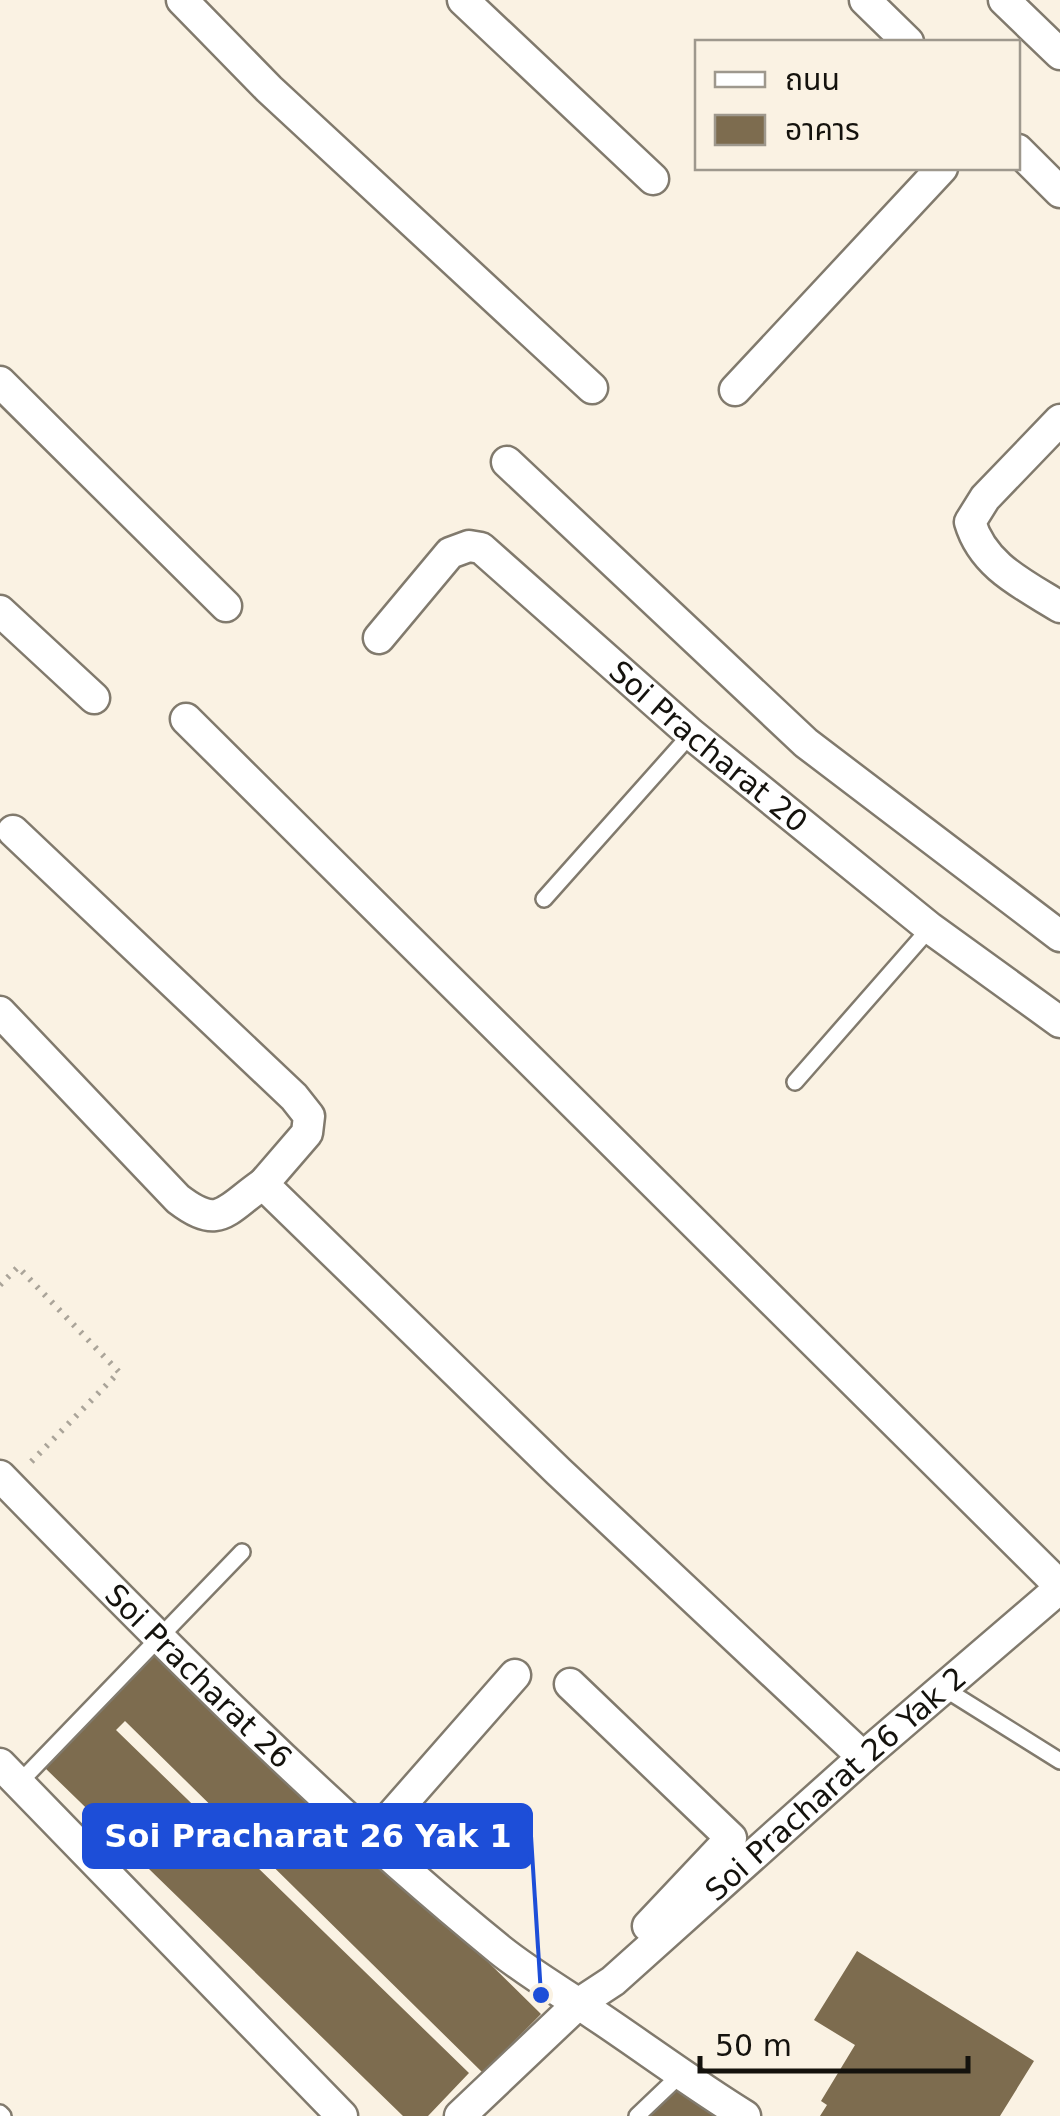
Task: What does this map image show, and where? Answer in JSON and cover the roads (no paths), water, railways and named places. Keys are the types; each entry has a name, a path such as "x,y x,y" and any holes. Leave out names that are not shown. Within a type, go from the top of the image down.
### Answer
{"street":[{"path":"182,0 270,90 592,388"},
{"path":"463,0 653,179"},
{"path":"866,0 906,40"},
{"path":"1004,0 1060,54"},
{"path":"1020,152 1060,192"},
{"path":"735,390 940,170"},
{"path":"0,382 226,606"},
{"path":"1060,420 985,498 970,522 976,542 1000,569 1060,607"},
{"path":"507,462 806,743 1060,936"},
{"name":"Soi Pracharat 20","path":"379,638 450,552 469,546 481,548 691,734 930,928 1060,1022"},
{"path":"0,611 94,698"},
{"path":"186,719 1060,1587"},
{"path":"0,1012 178,1199 201,1217 218,1217 263,1184 306,1133 309,1116 294,1097 13,832"},
{"path":"263,1184 558,1471 863,1757"},
{"name":"Soi Pracharat 26","path":"4,1480 159,1640 371,1839 502,1951 679,2076 745,2116"},
{"name":"Soi Pracharat 26 Yak 2","path":"460,2116 578,2004 613,1981 701,1887 945,1689 1060,1587"},
{"path":"371,1839 515,1675"},
{"path":"570,1684 731,1838 701,1887 646,1928"},
{"path":"10,1773 342,2116"}],"lane":[{"path":"544,900 691,734"},
{"path":"795,1082 930,928"},
{"path":"10,1773 159,1640 242,1552"},
{"path":"945,1689 1060,1761"},
{"path":"637,2116 679,2076"}],"place":[{"name":"Soi Pracharat 26 Yak 1","path":"541,1995"}]}
